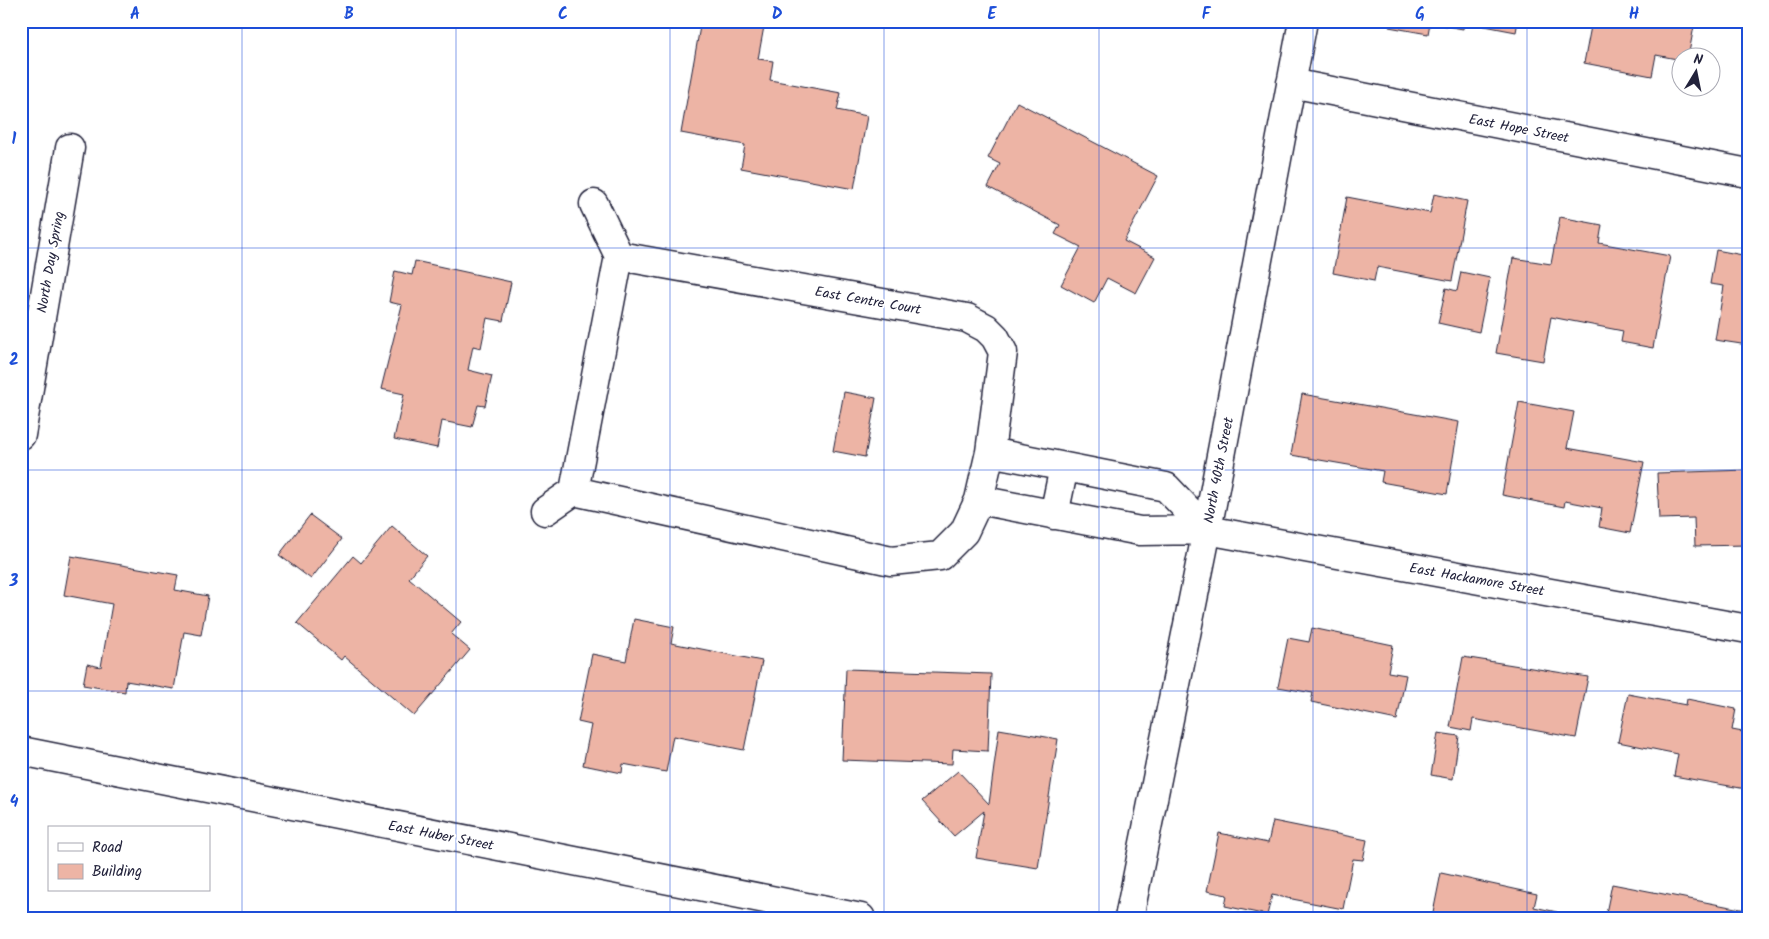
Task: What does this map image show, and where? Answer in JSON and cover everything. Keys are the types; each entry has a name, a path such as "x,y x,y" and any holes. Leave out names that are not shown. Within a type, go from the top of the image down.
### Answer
{"street":[{"name":"North 40th Street","path":"1129,918 1207,530 1303,21"},
{"name":"East Hope Street","path":"1291,84 1748,173"},
{"name":"North Day Spring","path":"21,435 70,148"},
{"path":"544,512 574,491 619,256 594,204"},
{"name":"East Centre Court","path":"574,491 891,561 940,556 964,532 979,500 990,452 1003,352 995,337 986,328 967,318 619,256"},
{"path":"990,452 1166,487 1207,530"},
{"path":"1054,515 1064,467"},
{"path":"979,500 1140,531 1207,530"},
{"name":"East Hackamore Street","path":"1207,530 1748,629"},
{"name":"East Huber Street","path":"21,752 861,918"}],"building":[{"path":"701,21 765,21 758,59 773,61 770,80 841,93 837,110 867,116 854,189 741,168 745,145 681,133"},
{"path":"1390,21 1518,21 1516,32 1464,22 1463,29 1430,23 1428,34 1389,27"},
{"path":"1592,21 1695,21 1690,48 1672,48 1672,58 1656,55 1652,76 1584,63"},
{"path":"1017,102 1158,176 1124,241 1155,257 1136,293 1107,278 1094,303 1061,285 1081,247 1055,234 1060,225 988,187 1000,164 988,158"},
{"path":"1434,194 1467,201 1452,281 1377,267 1374,281 1333,273 1347,197 1430,213"},
{"path":"1560,217 1602,225 1599,243 1670,256 1653,348 1621,342 1623,331 1551,317 1543,361 1496,353 1513,258 1551,264"},
{"path":"1716,250 1748,256 1748,345 1715,340 1724,286 1710,284"},
{"path":"415,261 511,282 503,321 487,318 481,348 473,346 468,370 492,376 485,406 478,405 472,427 442,421 437,448 394,439 404,394 381,389 402,305 389,302 395,271 412,275"},
{"path":"1461,272 1490,278 1479,332 1438,323 1446,288 1457,291"},
{"path":"844,392 876,398 865,457 833,451"},
{"path":"1302,394 1459,422 1447,494 1381,482 1383,471 1291,455"},
{"path":"1519,402 1574,412 1567,448 1644,462 1630,533 1599,527 1602,508 1565,501 1564,507 1502,495"},
{"path":"1748,470 1748,545 1695,546 1694,518 1659,519 1657,473"},
{"path":"310,515 342,539 311,579 279,555"},
{"path":"392,526 427,556 409,578 461,622 451,634 470,650 414,716 344,656 341,660 297,623 353,556 361,563"},
{"path":"71,556 178,575 175,590 208,596 201,635 184,632 174,689 126,681 125,692 83,685 87,664 101,667 112,604 64,595"},
{"path":"634,619 674,627 671,643 762,661 744,750 673,736 666,772 623,764 622,773 583,765 591,725 578,722 592,654 626,661"},
{"path":"1312,628 1393,645 1388,672 1406,675 1397,720 1311,702 1313,693 1278,687 1288,638 1309,642"},
{"path":"1463,657 1588,677 1576,738 1473,719 1471,731 1450,727"},
{"path":"846,669 991,674 988,751 953,749 952,764 842,760"},
{"path":"1628,694 1686,705 1687,699 1736,709 1732,730 1748,733 1746,789 1674,776 1678,754 1618,742"},
{"path":"999,729 1058,739 1038,868 976,858 984,811 954,836 922,801 958,771 989,804"},
{"path":"1438,733 1459,736 1453,779 1431,775"},
{"path":"1273,821 1367,840 1363,860 1353,859 1343,909 1272,895 1267,915 1225,906 1227,895 1207,891 1219,833 1268,843"},
{"path":"1441,873 1537,894 1534,907 1557,912 1556,918 1432,918"},
{"path":"1612,884 1746,910 1745,918 1605,918"}]}
